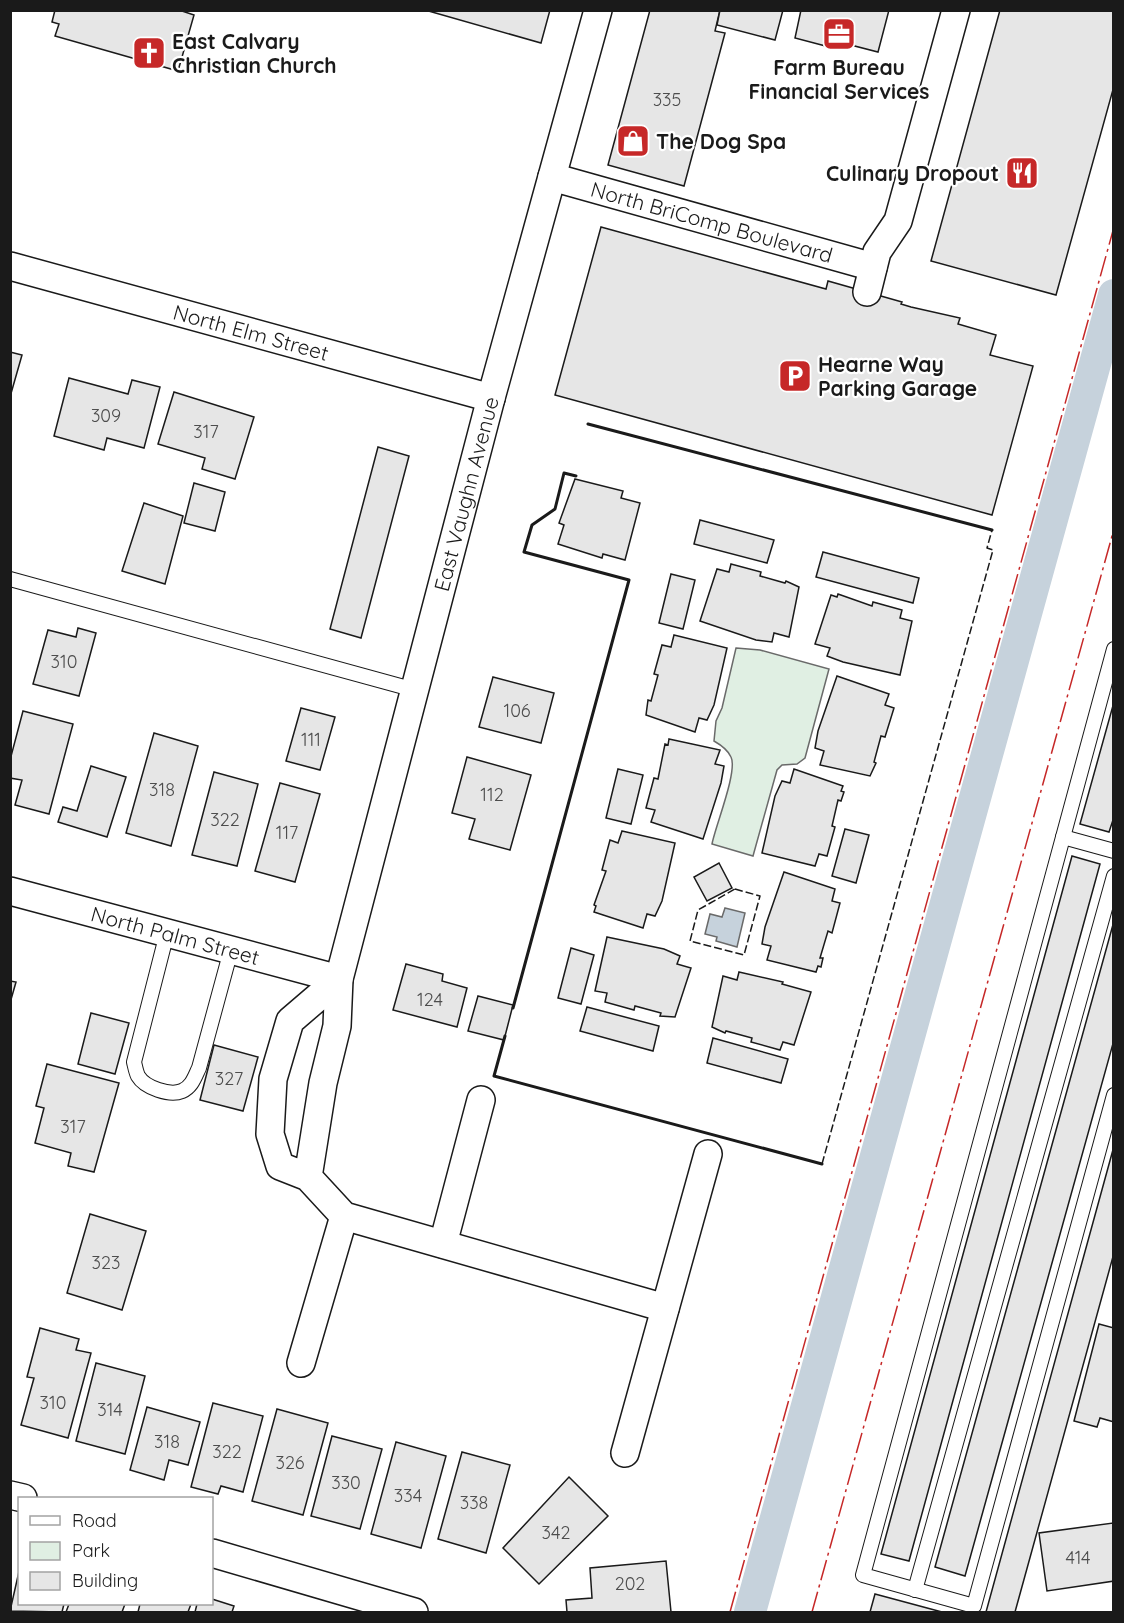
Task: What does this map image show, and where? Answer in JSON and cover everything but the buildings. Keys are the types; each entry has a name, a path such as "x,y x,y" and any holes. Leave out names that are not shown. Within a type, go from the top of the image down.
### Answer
{"street":[{"name":"East Vaughn Avenue","path":"308,1177 323,1083 337,1026 339,979 491,399 598,10"},
{"name":"North BriComp Boulevard","path":"552,177 870,280 878,252 898,220 956,10"},
{"name":"North Elm Street","path":"10,266 491,399"},
{"name":"North Palm Street","path":"10,891 339,979"},
{"path":"339,979 290,1020 273,1079 270,1134 280,1166 308,1177 344,1216 665,1308"},
{"path":"443,1244 481,1100"},
{"path":"625,1453 708,1154"},
{"path":"301,1363 344,1216"},
{"path":"213,1553 414,1612"}],"lane":[{"path":"10,579 415,690"},
{"path":"1113,649 863,1575 974,1606 1113,1095"},
{"path":"1063,837 1113,851"},
{"path":"915,1590 1113,876"},
{"path":"167,933 134,1062 138,1077 146,1084 164,1092 182,1091 192,1083 199,1068 231,950"}],"green space":[{"path":"736,648 760,650 829,669 805,758 797,764 782,765 777,770 753,856 712,844 729,786 732,764 728,752 714,741 716,721 722,708"}],"shaded area":[{"path":"725,908 745,913 737,947 716,941 717,937 705,934 710,914 722,917"}],"waterway":[{"path":"750,1612 1114,295"}],"fence":[{"path":"822,1164 993,550 987,548 992,530"},
{"path":"735,889 760,896 744,955 690,941 698,910 735,889"}],"wall":[{"path":"588,424 992,530"},
{"path":"513,1008 629,580 524,552 532,525 555,509 564,473 576,476"},
{"path":"505,1036 494,1076 822,1164"}],"power":[{"path":"730,1612 1114,227"},
{"path":"812,1612 1114,529"}],"place":[{"name":"Farm Bureau Financial Services","path":"839,34"},
{"name":"East Calvary Christian Church","path":"149,53"},
{"name":"The Dog Spa","path":"633,141"},
{"name":"Culinary Dropout","path":"1022,173"},
{"name":"Hearne Way Parking Garage","path":"795,376"}]}
